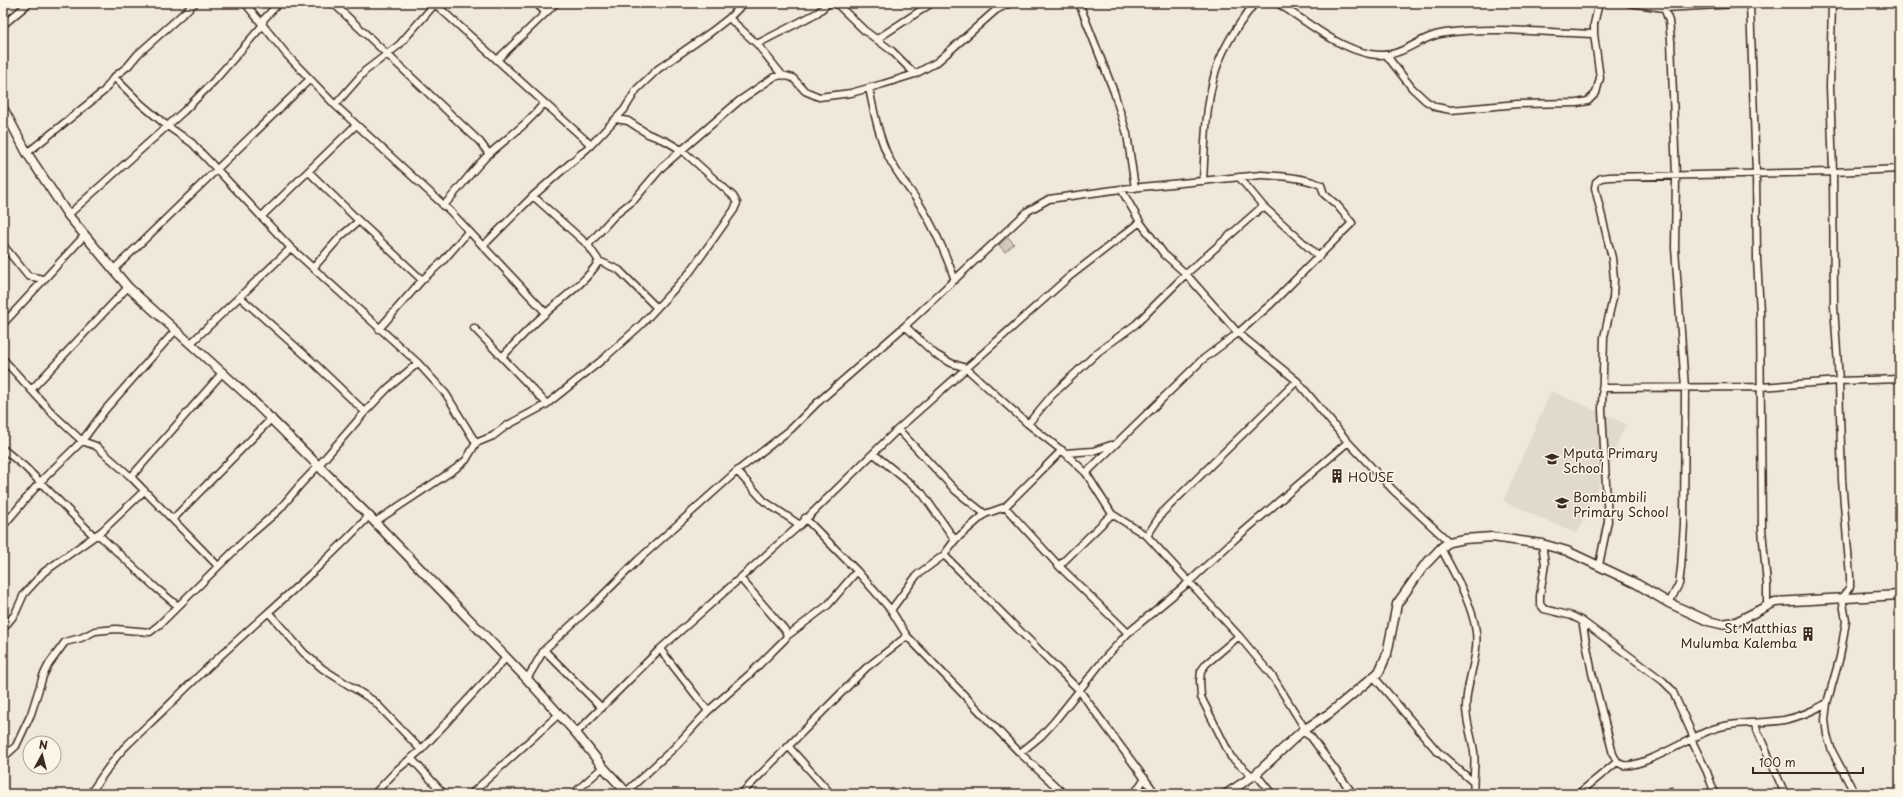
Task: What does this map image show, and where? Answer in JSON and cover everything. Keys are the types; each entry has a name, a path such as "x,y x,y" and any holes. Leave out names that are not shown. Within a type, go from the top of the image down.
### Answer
{"street":[{"path":"3,25 29,3"},
{"path":"27,153 104,90 114,77 128,66 138,54 195,3"},
{"path":"245,3 262,26 335,105 444,206 546,313"},
{"path":"68,215 214,81 262,26 264,19 279,3"},
{"path":"333,3 480,142 489,154"},
{"path":"536,3 546,12"},
{"path":"498,59 556,3"},
{"path":"483,246 533,196 591,144 616,119 624,110 637,89 658,69 729,18 744,3"},
{"path":"757,44 805,19 829,3"},
{"path":"836,3 915,74"},
{"path":"877,39 932,3"},
{"path":"588,245 614,216 634,200 662,168 683,151 708,126 739,101 774,77 782,75 793,78 805,91 819,97 850,93 915,74 937,62 996,10 1010,3"},
{"path":"1079,3 1097,44 1125,127 1135,188"},
{"path":"1204,182 1208,102 1213,79 1220,59 1231,37 1255,3"},
{"path":"1277,3 1338,42 1370,54 1387,56 1397,54 1425,39 1443,33 1468,31 1594,34"},
{"path":"1387,56 1412,88 1436,107 1451,110 1518,104 1577,104 1588,101 1596,93 1599,87 1600,78 1594,34 1594,24 1599,3"},
{"path":"1629,3 1664,8 1681,5 1753,3 1756,220 1760,312 1762,529 1767,585 1767,606"},
{"path":"1832,3 1830,87 1833,172 1834,306 1839,381 1842,480 1850,587 1842,598 1846,621 1840,657 1826,703 1825,720 1826,735 1839,766 1854,794"},
{"path":"335,105 365,71 399,45 435,4 591,144"},
{"path":"1664,8 1671,40 1676,177 1675,248 1685,388 1684,524 1681,568 1679,584 1669,603"},
{"path":"729,18 757,44 782,75"},
{"path":"114,77 141,104 166,125 192,143 291,248 314,267 379,329 418,363 446,394 476,443"},
{"path":"114,269 310,79"},
{"path":"869,88 877,127 888,155 904,184 921,206 935,230 955,280"},
{"path":"444,206 460,190 489,154 534,116 544,102"},
{"path":"3,108 5,117 68,215 128,287 175,331 223,372 319,465 527,679 558,716 576,733 603,767 627,793 674,748 708,711 755,669 781,644 787,636 828,605 857,571"},
{"path":"90,794 108,767 124,748 222,653 269,613 372,519 455,469 466,460 476,443 493,436 506,426 547,404 602,360 641,325 656,307 690,272 736,206 735,199 683,151 648,134 628,121 616,119"},
{"path":"261,217 356,125"},
{"path":"1599,565 1608,521 1602,410 1604,337 1613,298 1614,279 1612,258 1598,206 1595,185 1601,178 1609,177 1676,177 1900,169"},
{"path":"309,172 359,222 422,280"},
{"path":"527,679 544,650 691,511 737,471 791,429 817,403 905,326 1028,211 1049,198 1261,175 1282,176 1312,181 1321,185 1324,194 1337,205 1352,223 1319,258 1238,333 1202,360 1086,473"},
{"path":"1239,177 1263,206 1319,258"},
{"path":"1121,189 1140,222 1164,254 1186,274 1238,333 1297,381 1348,442 1392,490 1449,542"},
{"path":"533,196 588,245 599,261 619,270 656,307"},
{"path":"1028,424 1052,395 1098,352 1136,324 1186,274 1263,206"},
{"path":"314,267 341,236 359,222"},
{"path":"576,733 660,649 741,579 800,525 805,518 874,454 898,429 1069,277 1140,222"},
{"path":"379,329 422,280 442,262 468,232"},
{"path":"3,324 42,279 85,235"},
{"path":"3,246 28,276 42,279"},
{"path":"190,343 291,248"},
{"path":"502,357 546,313 580,285 599,261"},
{"path":"31,390 128,287"},
{"path":"240,297 314,363 365,412"},
{"path":"905,326 935,354 951,363 966,368 1028,424 1063,451 1086,473 1112,514 1147,536 1239,636 1273,677 1304,730 1311,737 1353,794"},
{"path":"474,328 547,404"},
{"path":"3,526 40,482 82,441 105,410 175,331"},
{"path":"3,359 54,415 82,441 96,446 131,477 218,566"},
{"path":"3,758 16,746 31,714 43,676 49,664 65,642 80,638 95,631 116,628 150,632 250,535 279,510 365,412 388,388 418,363"},
{"path":"131,477 223,372"},
{"path":"1602,388 1761,387 1839,381 1900,379"},
{"path":"1147,536 1162,513 1297,381"},
{"path":"173,519 272,418"},
{"path":"898,429 956,491 985,514"},
{"path":"891,610 917,575 944,555 955,540 985,514 1004,507 1063,451 1093,451 1109,447 1121,438"},
{"path":"1020,753 1041,736 1054,722 1079,690 1128,633 1189,582 1235,539 1348,442"},
{"path":"3,449 40,482 93,536 100,536 156,588 178,606"},
{"path":"874,454 922,493 955,540"},
{"path":"737,471 764,501 800,525"},
{"path":"3,628 15,614 24,594 39,577 52,566 82,546 93,536 102,531 144,491"},
{"path":"1004,507 1059,566 1128,633"},
{"path":"1059,566 1112,514"},
{"path":"805,518 857,571 891,610 907,636 1020,753 1064,794"},
{"path":"1226,794 1254,775 1304,730 1330,713 1379,672 1387,654 1397,604 1424,566 1441,548 1449,542 1464,539 1492,537 1542,544 1567,551 1599,565 1637,584 1669,603 1708,621 1728,624 1736,622 1767,606 1782,601 1900,595"},
{"path":"1542,544 1545,564 1540,604 1544,609 1572,616 1582,621 1663,681 1672,690 1715,794"},
{"path":"1441,548 1471,610 1476,630 1477,643 1475,659 1466,707 1475,753 1473,782 1474,794"},
{"path":"944,555 1079,690 1121,748 1146,778 1156,794"},
{"path":"741,579 779,622 785,630 787,636"},
{"path":"269,613 304,653 323,669 374,701 421,750"},
{"path":"1582,621 1600,708 1613,754 1618,762 1623,765 1632,764 1660,755 1709,730 1784,720 1809,712 1826,703"},
{"path":"741,794 866,668 907,636"},
{"path":"1239,636 1206,664 1201,671 1201,697 1231,757 1254,775 1272,794"},
{"path":"660,649 708,711"},
{"path":"544,650 602,708"},
{"path":"374,794 421,750 506,658"},
{"path":"1374,677 1437,751 1473,782"},
{"path":"471,794 558,716"},
{"path":"1754,723 1785,794"},
{"path":"789,747 830,794"},
{"path":"411,758 444,794"},
{"path":"1578,794 1618,762"},
{"path":"573,794 603,767"},
{"path":"1134,794 1146,778"}],"shaded area":[{"path":"1008,237 1014,244 1005,252 999,245"},
{"path":"1551,391 1626,424 1577,534 1503,501"}],"place":[{"name":"Mputa Primary School","path":"1552,459"},
{"name":"HOUSE","path":"1337,476"},
{"name":"Bombambili Primary School","path":"1562,503"},
{"name":"St Matthias Mulumba Kalemba","path":"1808,634"}]}
